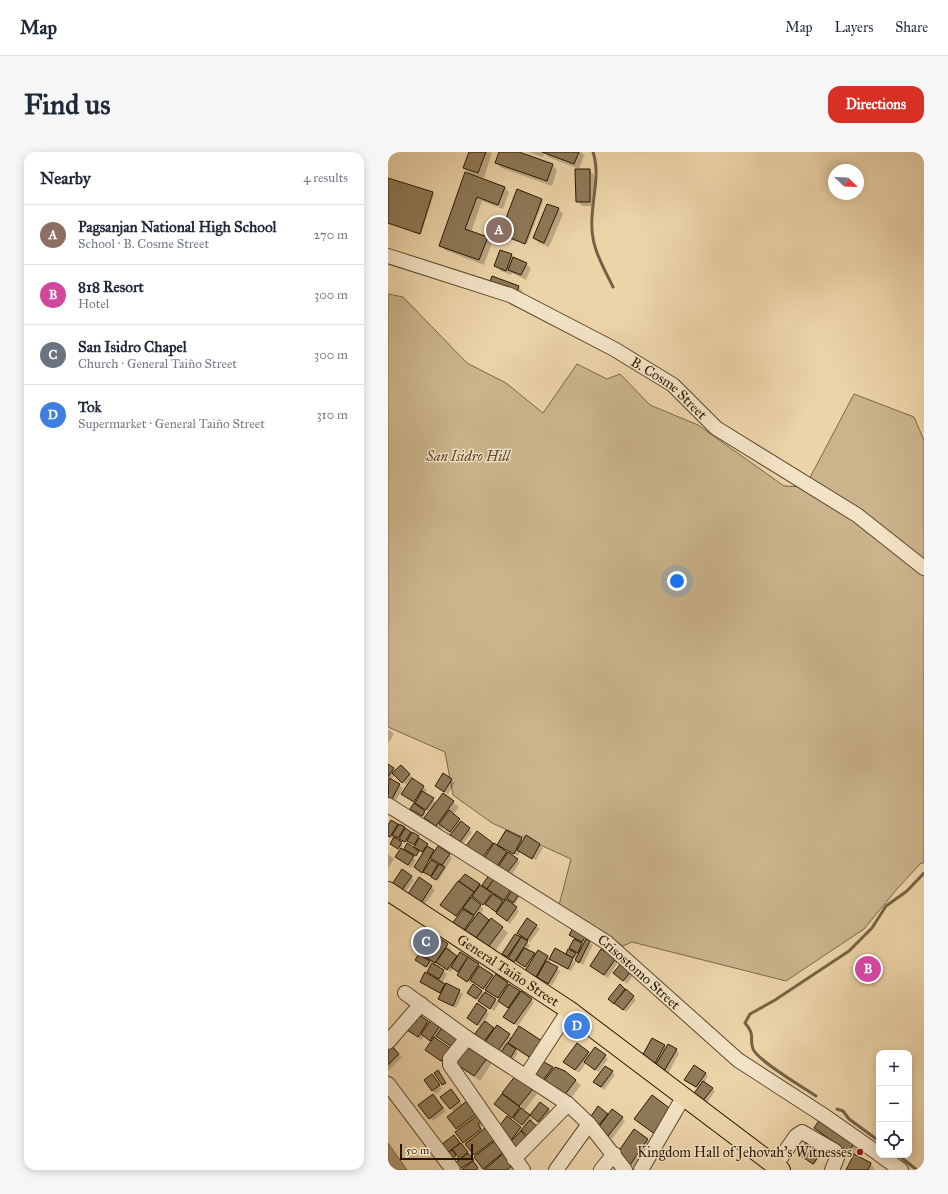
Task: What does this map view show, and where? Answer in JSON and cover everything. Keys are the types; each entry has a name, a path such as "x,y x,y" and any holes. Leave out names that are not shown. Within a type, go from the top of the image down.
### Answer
{"main road":[{"name":"General Taiño Street","path":"388,891 569,1010 778,1168"}],"street":[{"name":"B. Cosme Street","path":"388,256 510,295 614,349 673,385 716,428 857,515 924,568"},
{"name":"Crisostomo Street","path":"388,805 606,942 738,1060 826,1117 876,1153"},
{"path":"405,993 467,1038 568,1104 589,1124 625,1170"},
{"path":"388,1042 421,1004"},
{"path":"526,1076 569,1010"},
{"path":"467,1038 450,1059 450,1065 523,1170"},
{"path":"388,1084 454,1170"},
{"path":"641,1170 684,1096"},
{"path":"514,1159 568,1104"},
{"path":"556,1170 589,1124"},
{"path":"778,1168 796,1136 802,1132 835,1151 837,1158 832,1170"},
{"path":"601,1170 614,1154"},
{"name":"Crisostomo Street","path":"883,1158 901,1170"}],"green space":[{"name":"San Isidro Hill","path":"388,294 403,297 467,363 506,383 543,413 577,364 607,379 620,374 650,405 698,425 784,486 805,487 854,394 914,417 924,440 924,863 921,863 897,889 864,929 786,981 632,942 623,946 559,905 571,859 492,823 453,795 445,752 388,727"}],"shaded area":[{"path":"388,1143 407,1170 388,1170"}],"building":[{"path":"469,152 486,152 478,173 463,168"},
{"path":"499,152 519,152 553,164 547,181 495,163"},
{"path":"542,152 579,152 574,164"},
{"path":"575,169 590,169 590,202 576,202"},
{"path":"465,172 505,187 498,205 477,197 465,229 488,237 479,260 439,246"},
{"path":"388,178 433,192 420,234 388,223"},
{"path":"517,189 542,199 525,244 500,234"},
{"path":"547,204 559,208 544,243 533,238"},
{"path":"500,250 512,254 506,271 494,266"},
{"path":"513,257 527,263 521,275 508,270"},
{"path":"492,276 519,286 515,297 488,287"},
{"path":"388,764 394,768 388,777"},
{"path":"401,765 410,774 402,783 392,773"},
{"path":"443,773 452,779 444,792 435,786"},
{"path":"389,778 400,784 392,799 388,797"},
{"path":"412,778 424,786 414,802 401,794"},
{"path":"422,791 434,798 426,810 415,803"},
{"path":"443,793 454,801 436,826 424,818"},
{"path":"414,803 425,811 422,816 410,809"},
{"path":"449,810 460,819 450,832 439,824"},
{"path":"391,820 398,824 390,837 388,836 388,825"},
{"path":"461,821 470,828 460,842 450,835"},
{"path":"399,824 405,827 398,838 392,835"},
{"path":"405,828 411,832 405,842 399,839"},
{"path":"506,830 522,838 514,854 497,845"},
{"path":"477,831 493,843 482,858 466,846"},
{"path":"412,832 419,836 414,845 407,841"},
{"path":"526,835 540,844 532,859 517,850"},
{"path":"394,837 402,842 398,849 390,844"},
{"path":"419,838 428,844 422,852 414,847"},
{"path":"407,843 419,851 416,856 404,849"},
{"path":"494,843 507,852 497,866 485,857"},
{"path":"427,846 434,850 422,873 414,867"},
{"path":"438,846 450,854 442,865 430,858"},
{"path":"401,848 414,856 408,865 395,857"},
{"path":"508,852 518,859 507,873 498,867"},
{"path":"431,860 438,864 431,876 423,872"},
{"path":"439,864 445,867 436,880 431,877"},
{"path":"402,869 412,876 399,894 390,887"},
{"path":"465,874 480,884 474,892 459,881"},
{"path":"490,874 495,878 487,889 482,885"},
{"path":"496,876 512,888 504,900 487,889"},
{"path":"419,877 432,886 419,906 406,897"},
{"path":"458,881 474,892 456,916 440,905"},
{"path":"480,885 492,893 483,905 472,896"},
{"path":"514,888 521,892 513,903 507,898"},
{"path":"493,894 503,901 496,912 485,904"},
{"path":"471,897 481,905 474,915 463,908"},
{"path":"506,899 517,907 507,921 496,913"},
{"path":"463,909 474,916 462,933 451,925"},
{"path":"479,912 489,920 474,941 463,933"},
{"path":"491,918 503,927 486,950 474,941"},
{"path":"527,918 537,925 527,940 517,933"},
{"path":"573,928 586,935 582,942 569,935"},
{"path":"428,930 448,944 435,963 415,950"},
{"path":"515,934 521,937 507,957 502,954"},
{"path":"521,937 528,941 514,962 508,958"},
{"path":"574,939 582,943 578,953 569,948"},
{"path":"586,939 590,941 579,963 575,960"},
{"path":"446,948 457,956 447,970 436,962"},
{"path":"524,948 535,953 525,967 516,961"},
{"path":"555,948 573,958 568,969 549,959"},
{"path":"568,949 576,953 573,958 566,954"},
{"path":"601,949 616,958 604,975 590,966"},
{"path":"538,950 548,956 536,977 525,971"},
{"path":"460,952 468,957 458,972 451,967"},
{"path":"419,954 430,961 426,967 415,960"},
{"path":"468,957 479,964 467,982 457,975"},
{"path":"546,961 558,967 548,984 537,977"},
{"path":"623,961 633,969 623,981 613,973"},
{"path":"432,963 444,970 439,979 427,972"},
{"path":"479,966 493,975 483,989 470,980"},
{"path":"425,972 445,984 440,993 420,982"},
{"path":"496,974 508,983 498,998 485,990"},
{"path":"446,983 460,990 453,1006 438,999"},
{"path":"473,984 482,991 476,999 467,993"},
{"path":"509,984 520,991 508,1008 498,1001"},
{"path":"620,984 625,989 614,1004 608,999"},
{"path":"626,989 634,996 623,1010 614,1003"},
{"path":"521,991 532,999 514,1024 503,1017"},
{"path":"485,992 496,999 490,1009 478,1001"},
{"path":"477,1003 487,1010 477,1025 467,1018"},
{"path":"418,1014 428,1021 418,1037 407,1030"},
{"path":"432,1018 441,1024 430,1041 421,1034"},
{"path":"485,1021 494,1028 483,1043 473,1036"},
{"path":"497,1025 510,1034 497,1052 485,1042"},
{"path":"443,1026 459,1037 452,1047 436,1036"},
{"path":"519,1026 542,1041 531,1058 508,1043"},
{"path":"434,1037 450,1048 441,1061 425,1050"},
{"path":"652,1038 665,1045 654,1065 641,1058"},
{"path":"467,1043 488,1057 474,1076 453,1062"},
{"path":"507,1043 516,1049 509,1060 500,1054"},
{"path":"577,1043 589,1052 575,1070 563,1062"},
{"path":"668,1044 677,1049 664,1071 655,1066"},
{"path":"392,1046 399,1054 388,1065 388,1049"},
{"path":"595,1047 606,1055 595,1070 584,1062"},
{"path":"542,1061 553,1067 540,1084 531,1077"},
{"path":"694,1065 706,1073 696,1087 684,1080"},
{"path":"605,1066 613,1071 601,1087 593,1082"},
{"path":"555,1067 565,1071 576,1080 563,1097 543,1082"},
{"path":"438,1070 446,1083 442,1085 434,1073"},
{"path":"432,1074 440,1085 432,1091 424,1080"},
{"path":"516,1075 533,1089 519,1106 502,1093"},
{"path":"703,1081 713,1088 701,1103 692,1096"},
{"path":"451,1089 460,1101 450,1109 440,1097"},
{"path":"433,1094 443,1108 429,1119 418,1105"},
{"path":"502,1094 520,1107 512,1118 494,1104"},
{"path":"652,1095 676,1113 659,1137 634,1119"},
{"path":"468,1100 477,1113 456,1129 447,1117"},
{"path":"540,1102 549,1109 538,1122 530,1115"},
{"path":"598,1106 608,1114 598,1126 589,1119"},
{"path":"521,1108 530,1115 522,1125 513,1118"},
{"path":"612,1109 623,1117 608,1136 598,1128"},
{"path":"478,1115 482,1121 478,1124 481,1129 463,1143 455,1132"},
{"path":"507,1116 521,1127 511,1140 497,1129"},
{"path":"820,1119 854,1144 848,1152 814,1128"},
{"path":"530,1120 540,1129 531,1139 521,1130"},
{"path":"485,1128 494,1140 474,1155 465,1144"},
{"path":"634,1129 648,1139 630,1165 616,1155"},
{"path":"521,1131 530,1141 519,1152 510,1142"},
{"path":"454,1135 460,1143 443,1156 437,1148"},
{"path":"810,1137 825,1147 813,1164 798,1154"},
{"path":"496,1140 505,1151 483,1169 474,1157"},
{"path":"461,1143 468,1152 460,1159 452,1149"},
{"path":"452,1150 456,1155 448,1162 444,1156"},
{"path":"505,1152 514,1164 507,1170 484,1170"},
{"path":"468,1153 474,1160 458,1170 454,1164"},
{"path":"854,1154 871,1163 868,1170 846,1170"},
{"path":"473,1161 478,1168 476,1170 462,1170"}],"waterway":[{"path":"593,152 596,168 592,217 593,237 597,254 613,287"},
{"path":"816,1096 772,1067 757,1054 753,1049 752,1037 745,1023 750,1014 775,1000 849,951 872,928 886,906 907,891 924,873"},
{"path":"837,1109 843,1111 849,1119 876,1139"},
{"path":"902,1158 917,1170"}],"place":[{"name":"Pagsanjan National High School","path":"499,230"},
{"name":"San Isidro Chapel","path":"426,942"},
{"name":"818 Resort","path":"868,969"},
{"name":"Tok","path":"577,1026"},
{"name":"Kingdom Hall of Jehovah's Witnesses","path":"860,1152"}]}
